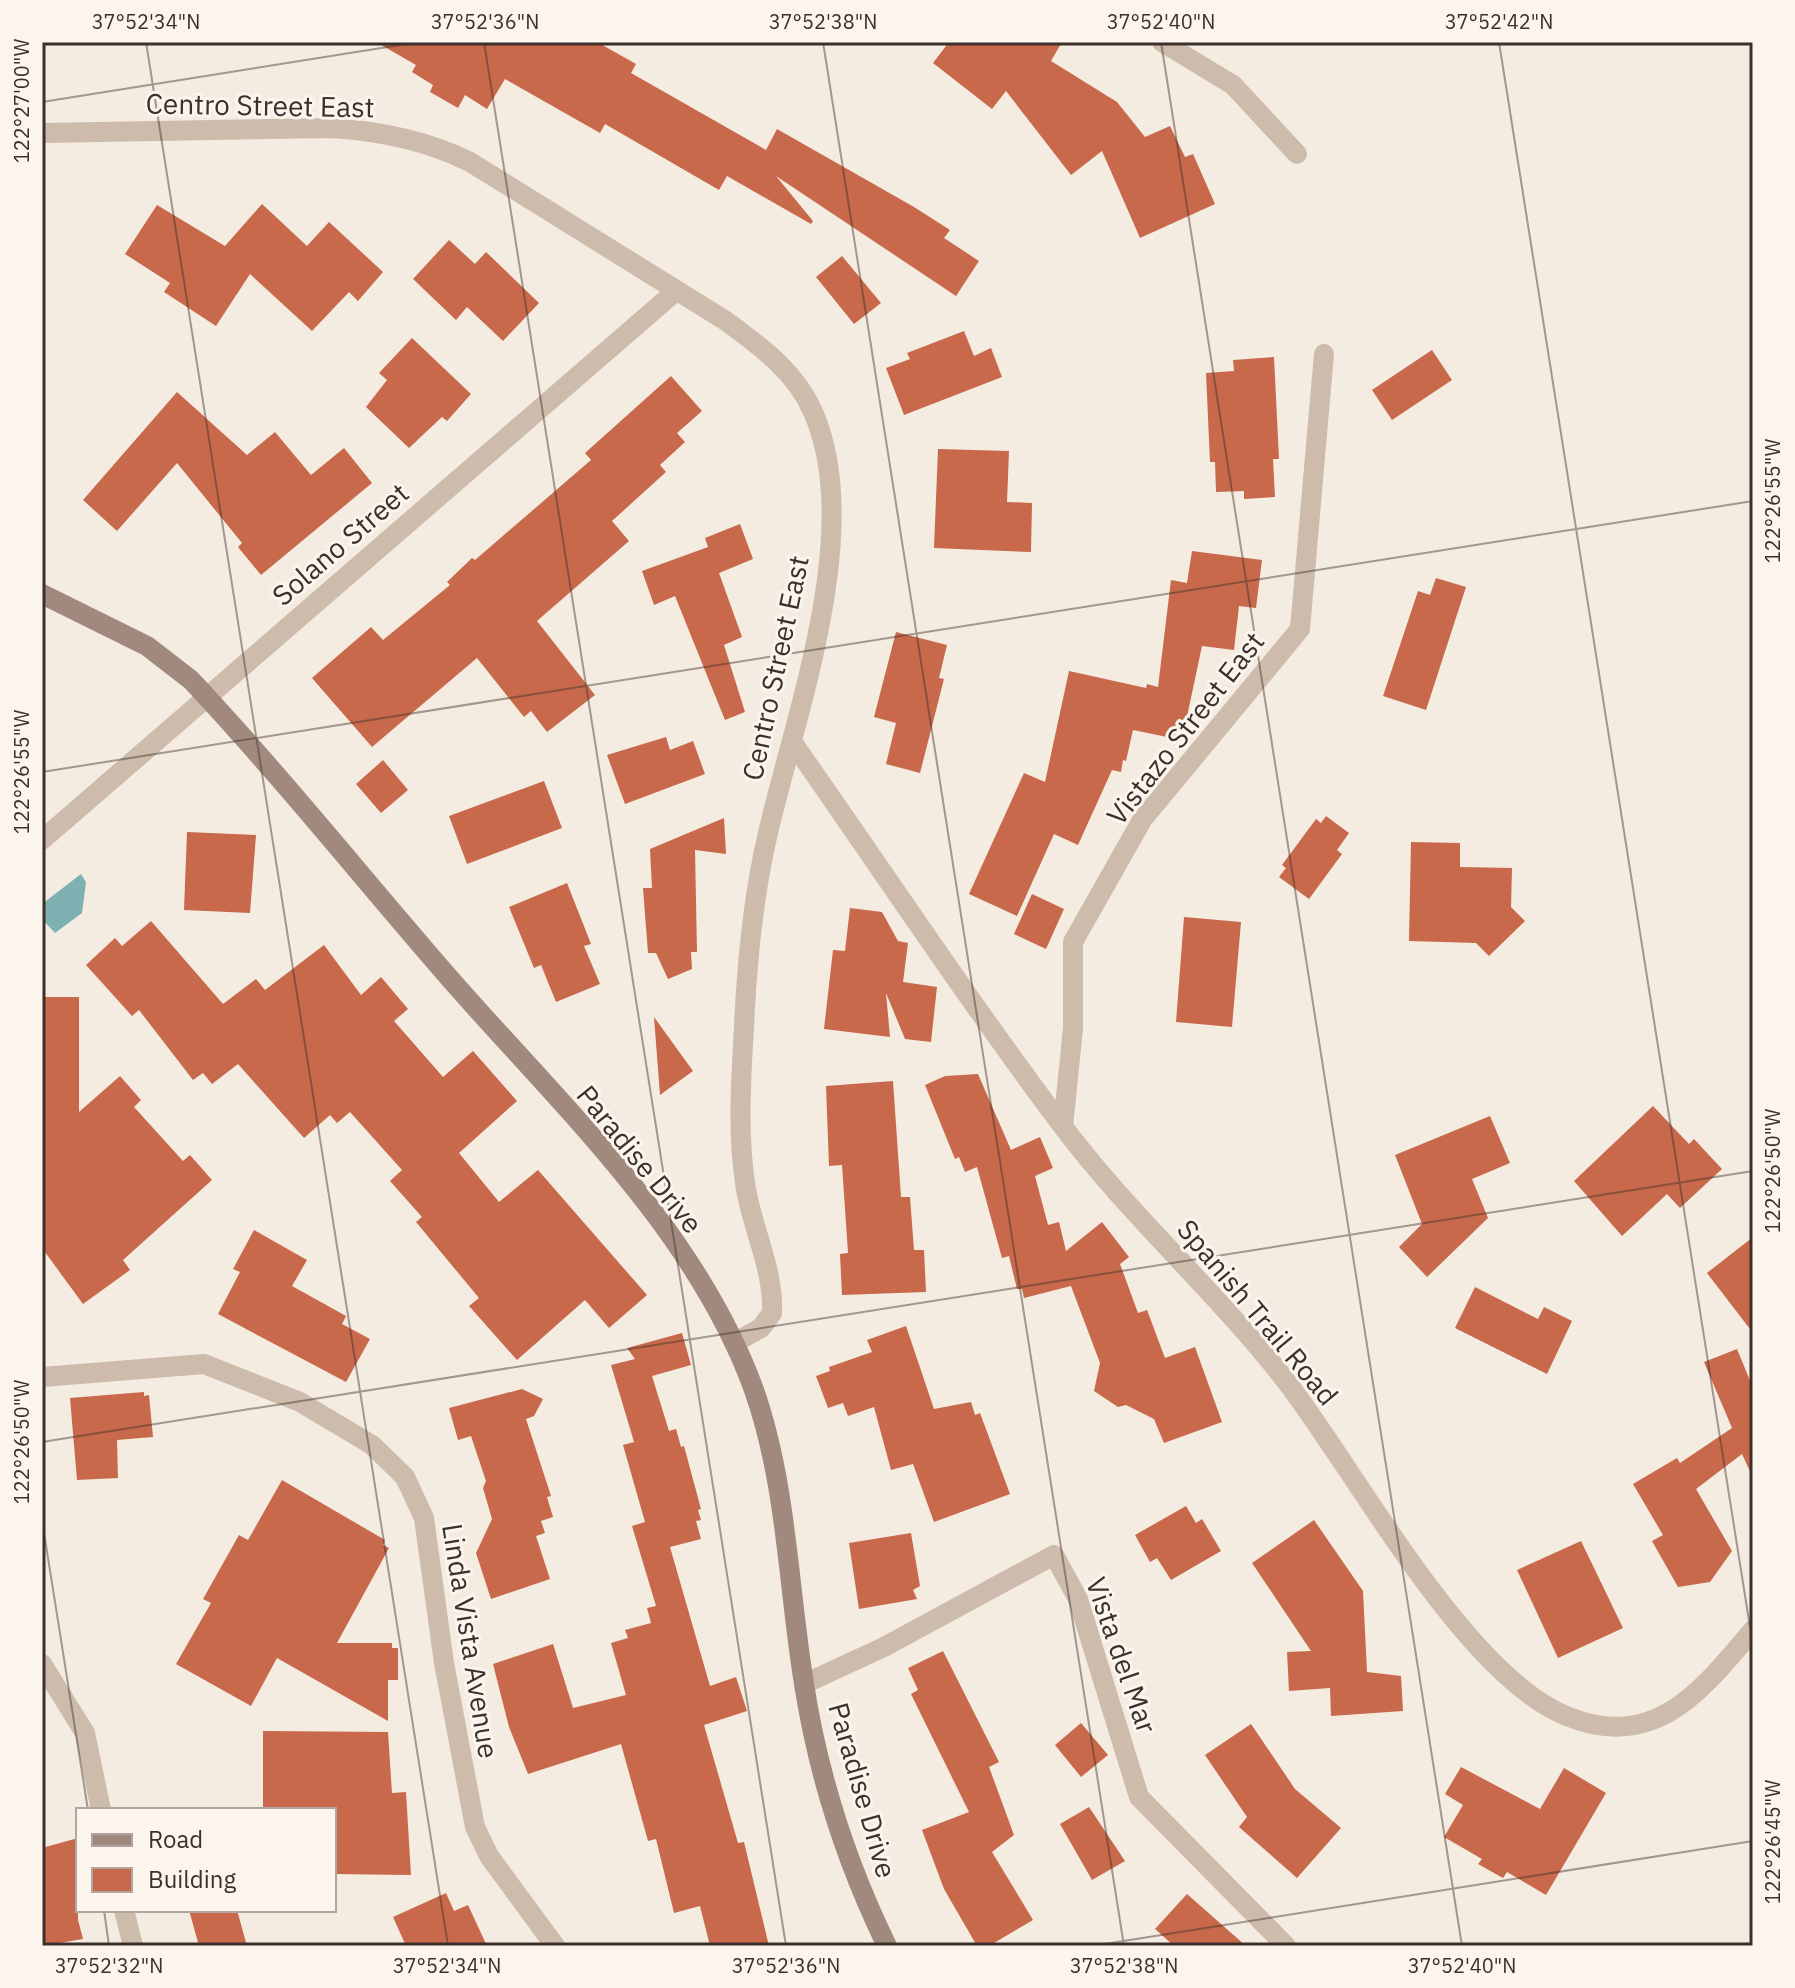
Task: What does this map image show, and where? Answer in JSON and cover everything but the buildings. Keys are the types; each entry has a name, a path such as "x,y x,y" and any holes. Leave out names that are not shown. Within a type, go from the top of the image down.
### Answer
{"street":[{"path":"1162,42 1233,85 1297,154"},
{"name":"Centro Street East","path":"42,133 331,128 410,139 470,162 726,321 785,370 801,389 822,437 828,465 830,511 826,578 793,743 759,875 742,1055 745,1186 771,1287 772,1313 761,1328 734,1343"},
{"name":"Solano Street","path":"42,840 676,291"},
{"name":"Vistazo Street East","path":"1063,1127 1073,1028 1073,942 1142,820 1300,629 1324,354"},
{"name":"Paradise Drive","path":"42,594 147,646 171,663 207,697 627,1182 698,1278 734,1343 761,1412 772,1453 804,1684 837,1821 887,1946"},
{"name":"Spanish Trail Road","path":"793,743 1063,1127 1284,1378 1459,1627 1521,1688 1571,1718 1606,1726 1643,1723 1679,1708 1706,1685 1753,1630"},
{"name":"Linda Vista Avenue","path":"42,1377 204,1364 300,1402 372,1445 405,1477 424,1518 444,1663 475,1827 489,1856 555,1946"},
{"name":"Vista del Mar","path":"804,1684 884,1647 1054,1555 1078,1599 1139,1797 1286,1946"},
{"path":"42,1664 85,1733 101,1808"},
{"path":"124,1912 133,1946"}],"water":[{"path":"81,874 86,882 82,913 55,933 42,919 42,904"}]}
